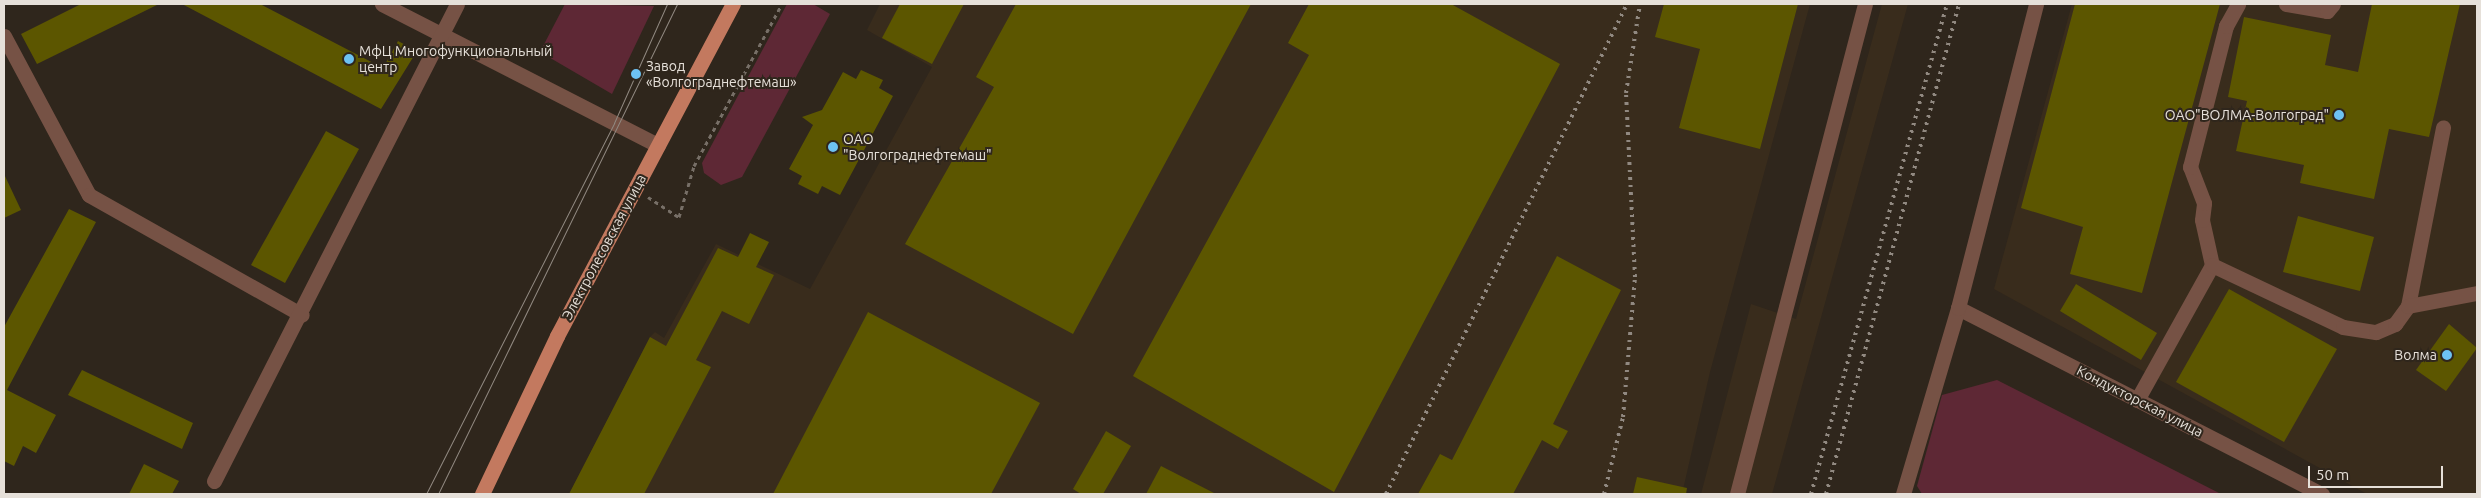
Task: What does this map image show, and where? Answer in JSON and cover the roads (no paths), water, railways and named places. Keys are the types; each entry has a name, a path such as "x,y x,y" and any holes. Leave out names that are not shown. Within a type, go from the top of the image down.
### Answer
{"main road":[{"name":"Электролесовская улица","path":"482,494 557,336 733,4"}],"street":[{"path":"382,4 439,36 658,145"},
{"path":"214,481 302,315 456,4"},
{"path":"1737,494 1865,4"},
{"path":"1903,494 1958,308 2036,4"},
{"path":"2137,400 2212,266 2202,220 2204,202 2190,168 2226,26 2238,4"},
{"path":"2286,4 2327,11 2333,4"},
{"path":"4,36 89,195 302,315"},
{"path":"2212,266 2343,327 2376,332 2395,324 2408,306 2443,127"},
{"path":"2408,306 2477,293"},
{"name":"Кондукторская улица","path":"1958,308 2322,494"}],"tram line":[{"path":"426,494 614,123 667,4"},
{"path":"438,494 677,4"}],"railway":[{"path":"1386,494 1627,4"},
{"path":"1604,494 1623,417 1635,277 1626,93 1640,4"},
{"path":"1811,494 1947,4"},
{"path":"1826,494 1959,4"}],"place":[{"name":"МфЦ Многофункциональный центр","path":"349,59"},
{"name":"Завод «Волгограднефтемаш»","path":"636,74"},
{"name":"ОАО\"ВОЛМА-Волгоград\"","path":"2339,115"},
{"name":"ОАО \"Волгограднефтемаш\"","path":"833,147"},
{"name":"Волма","path":"2447,355"}]}
